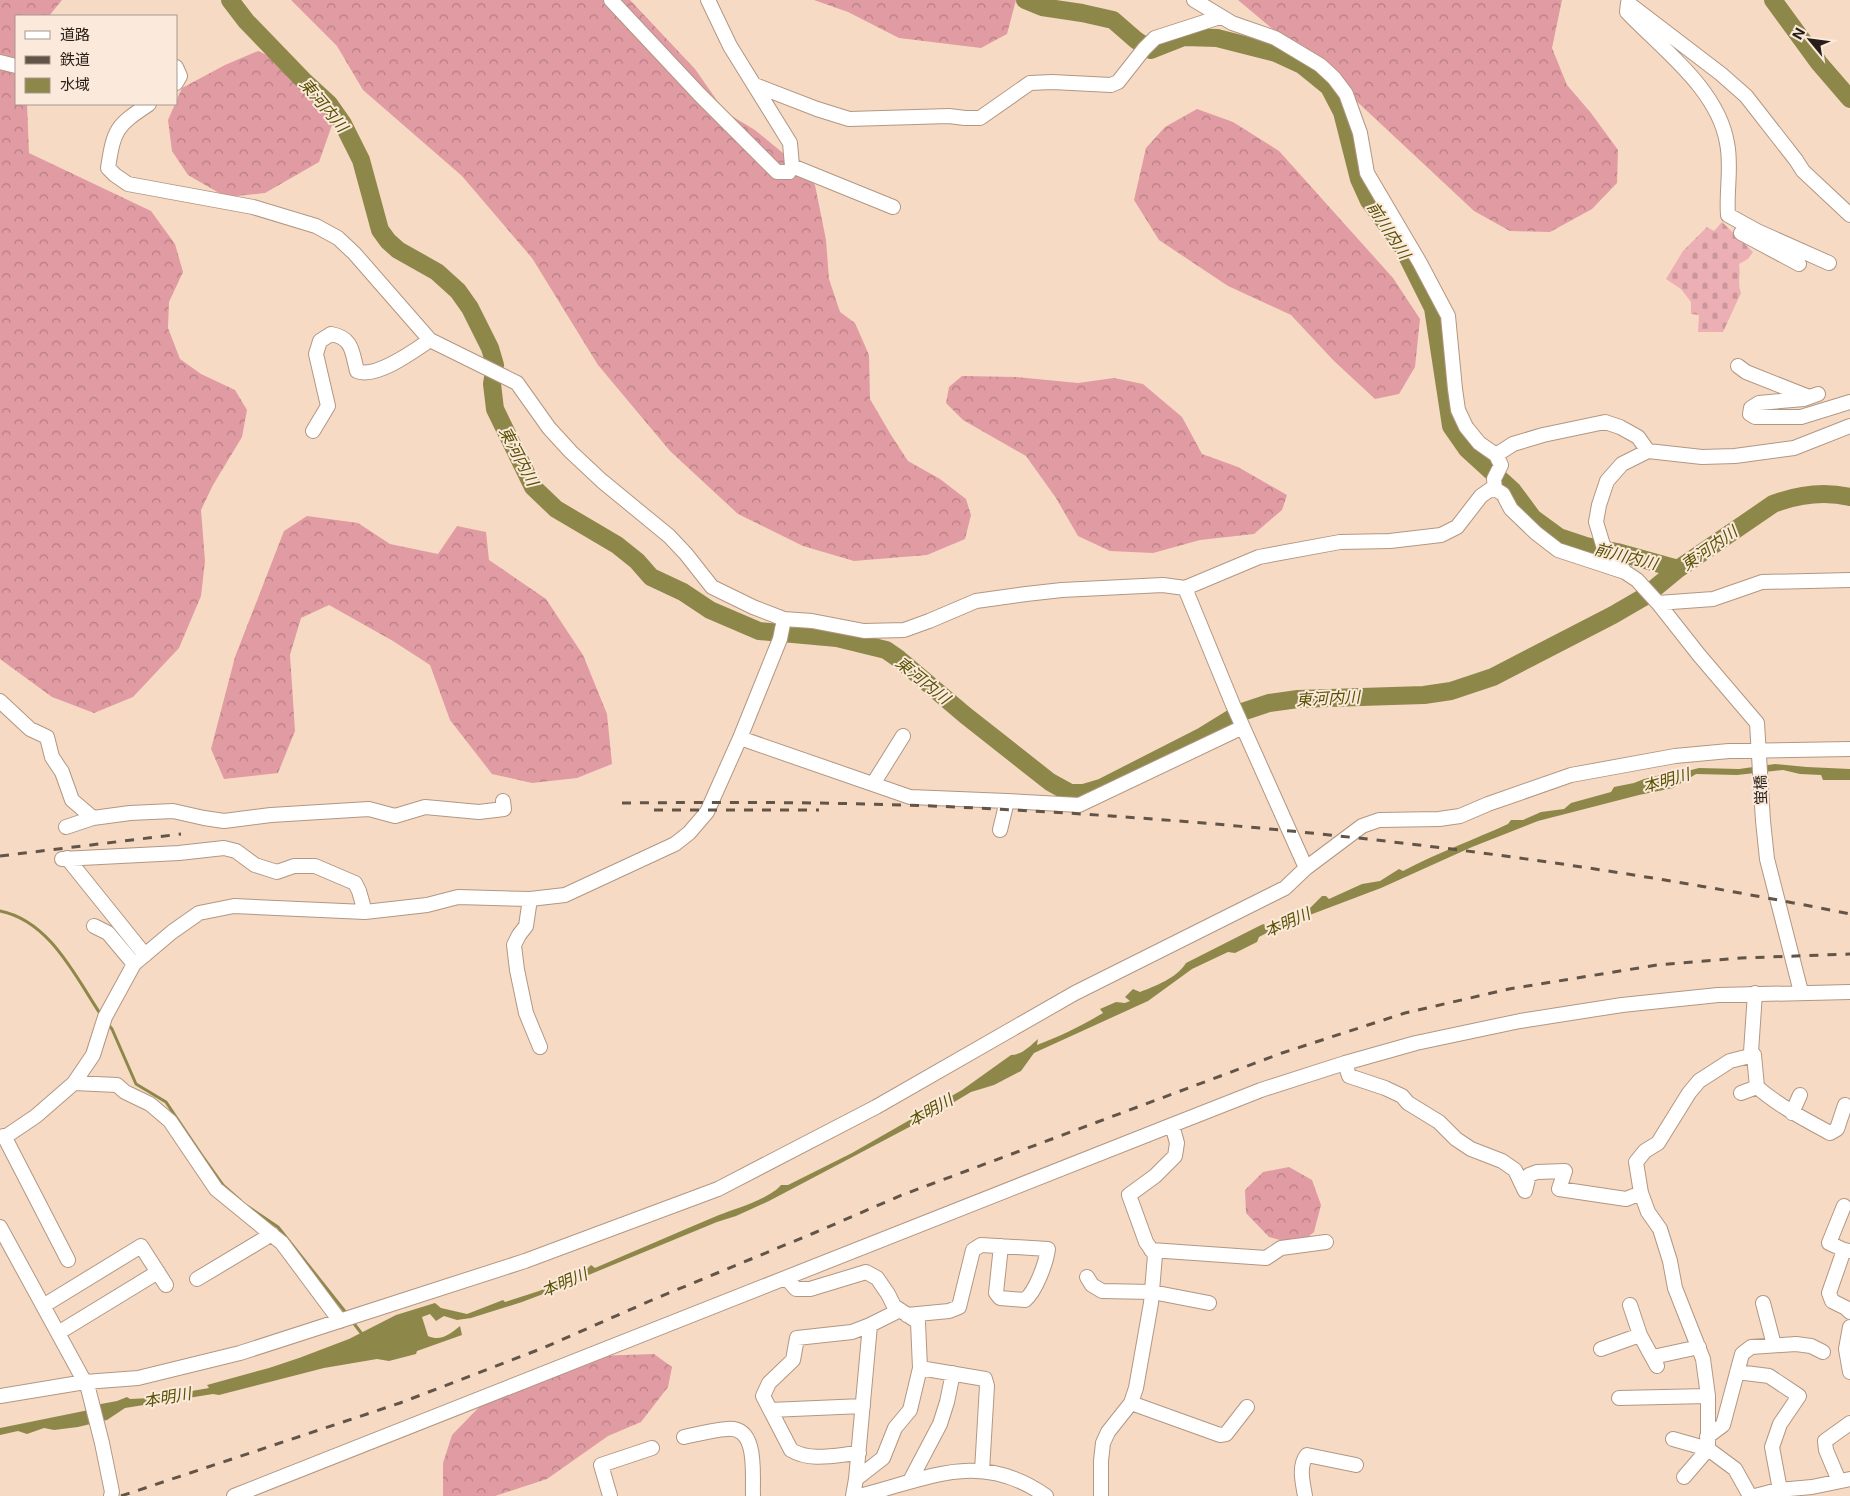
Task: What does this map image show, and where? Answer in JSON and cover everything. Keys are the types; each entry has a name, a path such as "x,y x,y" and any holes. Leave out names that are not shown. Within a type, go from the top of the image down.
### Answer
{"street":[{"path":"611,0 699,94 777,172 789,172 792,166 790,143 730,46 708,0"},
{"path":"1194,0 1220,17 1260,34 1275,38 1320,65 1334,78 1346,94 1360,133 1367,173 1420,263 1448,316 1458,410 1466,427 1479,443 1498,460"},
{"path":"1626,2 1627,12 1687,72 1701,89 1720,119 1727,142 1730,167 1728,215 1734,229 1799,264"},
{"path":"1626,2 1721,74 1746,96 1803,171 1850,215"},
{"path":"755,85 816,109 849,119 949,116 980,118 1030,83 1052,82 1112,85 1118,82 1155,38 1220,17"},
{"path":"0,62 15,66"},
{"path":"148,105 125,120 113,138 108,168 115,175 128,184 253,207 316,226 338,238 354,253 430,340 517,383 549,428 571,452 602,481 669,536 712,587 784,620 812,621 864,631 904,630 976,601 1062,590 1163,585 1185,588 1259,556 1340,542 1390,541 1441,534 1457,527 1481,496 1491,489 1494,484 1498,460 1513,444 1543,435 1605,422 1620,426 1638,438 1648,451"},
{"path":"792,166 892,206"},
{"path":"1728,215 1757,231 1829,263"},
{"path":"313,430 328,406 316,354 320,341 331,334 340,336 348,342 357,371 364,374 410,354 430,340"},
{"path":"1738,366 1746,372 1814,395 1759,403 1751,408 1750,414 1755,417 1801,417 1850,402"},
{"path":"1625,572 1603,545 1596,522 1599,505 1607,481 1622,464 1648,451 1702,458 1742,456 1794,448 1850,426"},
{"path":"1494,484 1503,494 1511,509 1536,533 1558,550 1625,572"},
{"name":"蛍橋","path":"1625,572 1636,580 1656,601 1757,723 1762,821 1767,859 1801,992"},
{"path":"1656,601 1713,599 1762,582 1850,580"},
{"path":"1185,588 1233,705 1306,868"},
{"path":"68,1260 2,1137 36,1116 74,1083 93,1055 103,1021 134,964 172,932 199,913 214,909 234,906 263,906 365,912 427,905 458,897 530,899 565,895 674,844 689,833 707,812 740,738 780,639 784,620"},
{"path":"0,701 30,729 47,737 52,757 62,772 72,800 93,818"},
{"path":"740,738 910,797 1079,805 1241,723"},
{"path":"873,784 903,736"},
{"path":"3,1392 87,1385 138,1378 240,1353 525,1261 718,1189 876,1107 1075,993 1285,888 1306,868 1362,826 1379,820 1439,819 1460,816 1488,804 1571,776 1675,756 1760,755 1850,749"},
{"path":"66,827 93,818 130,813 174,811 224,821 271,815 369,809 395,816 425,807 479,812 504,809 503,800"},
{"path":"1000,830 1007,801"},
{"path":"145,955 64,858 179,853 224,848 236,851 256,864 277,872 294,866 314,866 355,883 365,912"},
{"path":"530,899 526,926 514,945 526,1013 540,1047"},
{"path":"94,926 108,933 134,964"},
{"path":"234,1496 1261,1090 1345,1063 1416,1043 1520,1021 1672,999 1755,993 1850,992"},
{"path":"1755,993 1751,1052 1754,1055 1757,1087 1792,1113 1830,1133 1837,1129 1844,1105"},
{"path":"1707,1443 1708,1396 1699,1347 1675,1288 1670,1261 1660,1229 1648,1212 1641,1193 1636,1162 1645,1151 1658,1144 1690,1093 1730,1061 1754,1055"},
{"path":"1345,1063 1349,1076 1402,1096 1408,1103 1439,1122 1456,1139 1471,1149 1490,1155 1515,1170 1525,1191 1529,1175 1537,1172 1565,1171 1559,1189 1626,1199 1641,1193"},
{"path":"1690,1103 1708,1079"},
{"path":"74,1083 116,1086 150,1104 170,1121 216,1190 282,1242 347,1319"},
{"path":"1741,1093 1757,1087"},
{"path":"1792,1113 1800,1095"},
{"path":"1101,1496 1103,1443 1108,1432 1131,1403 1136,1388 1152,1292 1155,1255 1146,1242 1129,1195 1155,1176 1175,1156 1177,1143 1172,1125"},
{"path":"1844,1206 1829,1243 1847,1250 1829,1293 1832,1301 1850,1312"},
{"path":"0,1227 87,1385 102,1443 112,1492 111,1496"},
{"path":"196,1279 272,1234"},
{"path":"1151,1250 1266,1258 1281,1248 1326,1242"},
{"path":"859,1453 811,1457 791,1450 763,1396 769,1383 794,1360 797,1338 852,1332 903,1312 950,1311 959,1307 973,1250 981,1245 1000,1246 1048,1249 1046,1260 1030,1296 1025,1300 1000,1298 996,1293 1000,1246"},
{"path":"44,1306 142,1246 166,1285"},
{"path":"58,1333 158,1272"},
{"path":"786,1279 796,1289 810,1289 866,1272 877,1278 894,1306 918,1322 920,1368 910,1410 895,1428 882,1458 856,1479"},
{"path":"1088,1277 1092,1285 1102,1291 1152,1292 1209,1303"},
{"path":"1763,1303 1774,1345"},
{"path":"1630,1305 1640,1335 1655,1361 1699,1347"},
{"path":"854,1496 870,1325"},
{"path":"1850,1327 1846,1349 1850,1372"},
{"path":"1601,1349 1640,1335"},
{"path":"1684,1477 1707,1443 1723,1425 1742,1354 1751,1347 1796,1344 1811,1346 1823,1352"},
{"path":"920,1368 985,1379 987,1386 982,1471"},
{"path":"1737,1372 1769,1376 1798,1396 1780,1424 1772,1447 1780,1490"},
{"path":"910,1482 940,1424 948,1402 953,1373"},
{"path":"1619,1398 1708,1396"},
{"path":"1131,1403 1220,1436 1226,1434 1247,1407"},
{"path":"770,1410 863,1406"},
{"path":"1755,1496 1844,1480 1826,1450 1825,1441 1850,1423"},
{"path":"684,1437 729,1428 745,1434 751,1444 753,1496"},
{"path":"1673,1439 1683,1443 1707,1443 1735,1469 1750,1496"},
{"path":"610,1496 600,1464 652,1448"},
{"path":"1306,1496 1302,1480 1304,1459 1307,1455 1356,1465"},
{"path":"859,1496 883,1493 910,1482 950,1472 970,1470 992,1472 1019,1480 1046,1496"}],"green space":[{"path":"0,0 62,0 50,15 15,15 15,105 27,105 29,153 151,211 175,244 183,272 169,302 168,328 180,359 201,374 235,390 247,410 242,437 213,485 201,510 205,561 201,596 179,648 133,697 94,713 52,697 0,659"},
{"path":"291,0 630,0 695,69 725,112 755,130 795,163 815,185 826,240 829,279 840,312 855,323 869,355 870,399 908,461 940,479 966,499 971,515 965,539 927,555 854,561 803,546 738,514 670,451 598,365 532,258 462,176 363,90 337,46"},
{"path":"814,0 1016,0 1007,34 981,48 899,38 848,12"},
{"path":"1238,0 1562,0 1552,48 1567,85 1591,113 1618,150 1617,183 1592,209 1550,232 1510,231 1474,211 1336,82"},
{"path":"258,51 287,64 319,96 332,125 319,162 265,193 226,197 188,175 172,151 168,120 175,105 178,105 178,97 182,88 225,65"},
{"path":"1197,109 1233,122 1279,151 1393,278 1420,319 1415,367 1399,394 1375,399 1334,361 1291,315 1228,286 1159,240 1134,200 1146,148 1165,127"},
{"path":"1722,222 1753,252 1748,259 1739,264 1739,286 1741,293 1723,332 1698,332 1699,315 1691,314 1691,302 1681,289 1666,279 1683,251 1707,227 1714,231"},
{"path":"962,376 1016,377 1078,383 1114,378 1143,384 1182,417 1202,454 1238,467 1287,495 1282,510 1254,534 1200,540 1153,553 1110,551 1078,536 1056,498 1026,456 963,420 946,403 949,387"},
{"path":"307,516 358,523 390,544 438,554 457,526 486,532 489,560 546,599 583,655 607,714 612,764 577,778 532,783 492,774 450,720 430,665 393,641 329,605 301,618 290,655 295,731 278,773 224,779 211,749 235,657 284,531"},
{"path":"1289,1167 1312,1180 1321,1205 1314,1232 1298,1245 1269,1237 1246,1213 1245,1190 1263,1172"},
{"path":"654,1354 672,1367 668,1387 641,1422 608,1436 547,1479 495,1496 443,1496 443,1463 452,1435 486,1400 595,1356"}],"water":[{"name":"本明川","path":"1775,764 1850,769 1850,780 1823,780 1821,775 1800,774 1783,770 1737,775 1696,774 1673,788 1538,821 1472,847 1381,888 1278,927 1259,937 1257,942 1235,953 1228,952 1192,969 1148,1001 1034,1053 1021,1071 994,1085 971,1092 934,1114 769,1201 736,1216 586,1276 574,1285 567,1285 522,1302 471,1318 457,1320 444,1316 436,1321 430,1314 422,1317 428,1336 441,1338 460,1326 462,1335 417,1351 416,1354 389,1361 377,1359 324,1368 219,1395 213,1394 125,1408 107,1420 78,1427 54,1430 44,1428 27,1434 18,1431 0,1435 0,1428 84,1411 127,1397 130,1399 151,1398 209,1388 207,1385 299,1358 349,1339 396,1315 435,1303 441,1308 467,1314 503,1300 505,1302 539,1291 583,1273 591,1265 595,1268 719,1215 752,1203 776,1190 781,1185 788,1185 852,1153 962,1090 1011,1055 1026,1050 1038,1039 1037,1045 1095,1018 1103,1013 1100,1009 1116,1002 1125,1003 1130,1001 1125,997 1133,989 1140,992 1159,984 1177,973 1186,963 1261,925 1264,924 1266,928 1308,910 1322,896 1326,896 1329,899 1362,884 1380,881 1399,869 1403,871 1508,824 1511,820 1523,820 1541,812 1564,809 1571,803 1611,792 1614,787 1669,773 1675,774 1699,768 1739,769"}],"waterway":[{"name":"東河内川","path":"230,0 246,21 329,104 343,124 361,160 380,230 388,241 398,250 437,272 458,291 470,308 490,348 495,365 492,384 495,409 533,487 556,509 617,545 637,561 651,577 683,592 710,610 759,631 837,638 886,650 1050,782 1070,793 1084,793 1101,788 1203,736 1242,712 1269,703 1298,699 1424,695 1451,691 1493,677 1644,597 1678,569 1773,504 1792,498 1821,494 1850,497"},
{"name":"前川内川","path":"1025,0 1042,7 1113,20 1151,50 1184,37 1217,38 1276,53 1302,65 1329,87 1342,112 1359,179 1369,201 1401,244 1433,308 1451,426 1467,449 1513,491 1533,518 1559,537 1586,546 1617,552 1678,569"},
{"path":"1773,0 1819,63 1850,99"},
{"path":"0,911 18,917 33,926 47,938 60,952 101,1015"},
{"path":"108,1024 112,1029 136,1084 166,1102 223,1185 240,1200"},
{"path":"247,1206 278,1227 347,1314"},
{"path":"352,1321 362,1334"}],"railway":[{"path":"622,803 932,806 1163,820 1278,830 1508,856 1736,892 1850,914"},
{"path":"654,810 819,810"},
{"path":"0,856 181,834"},
{"path":"121,1496 400,1403 543,1348 902,1195 1282,1053 1405,1013 1509,989 1657,965 1741,958 1850,954"}]}
